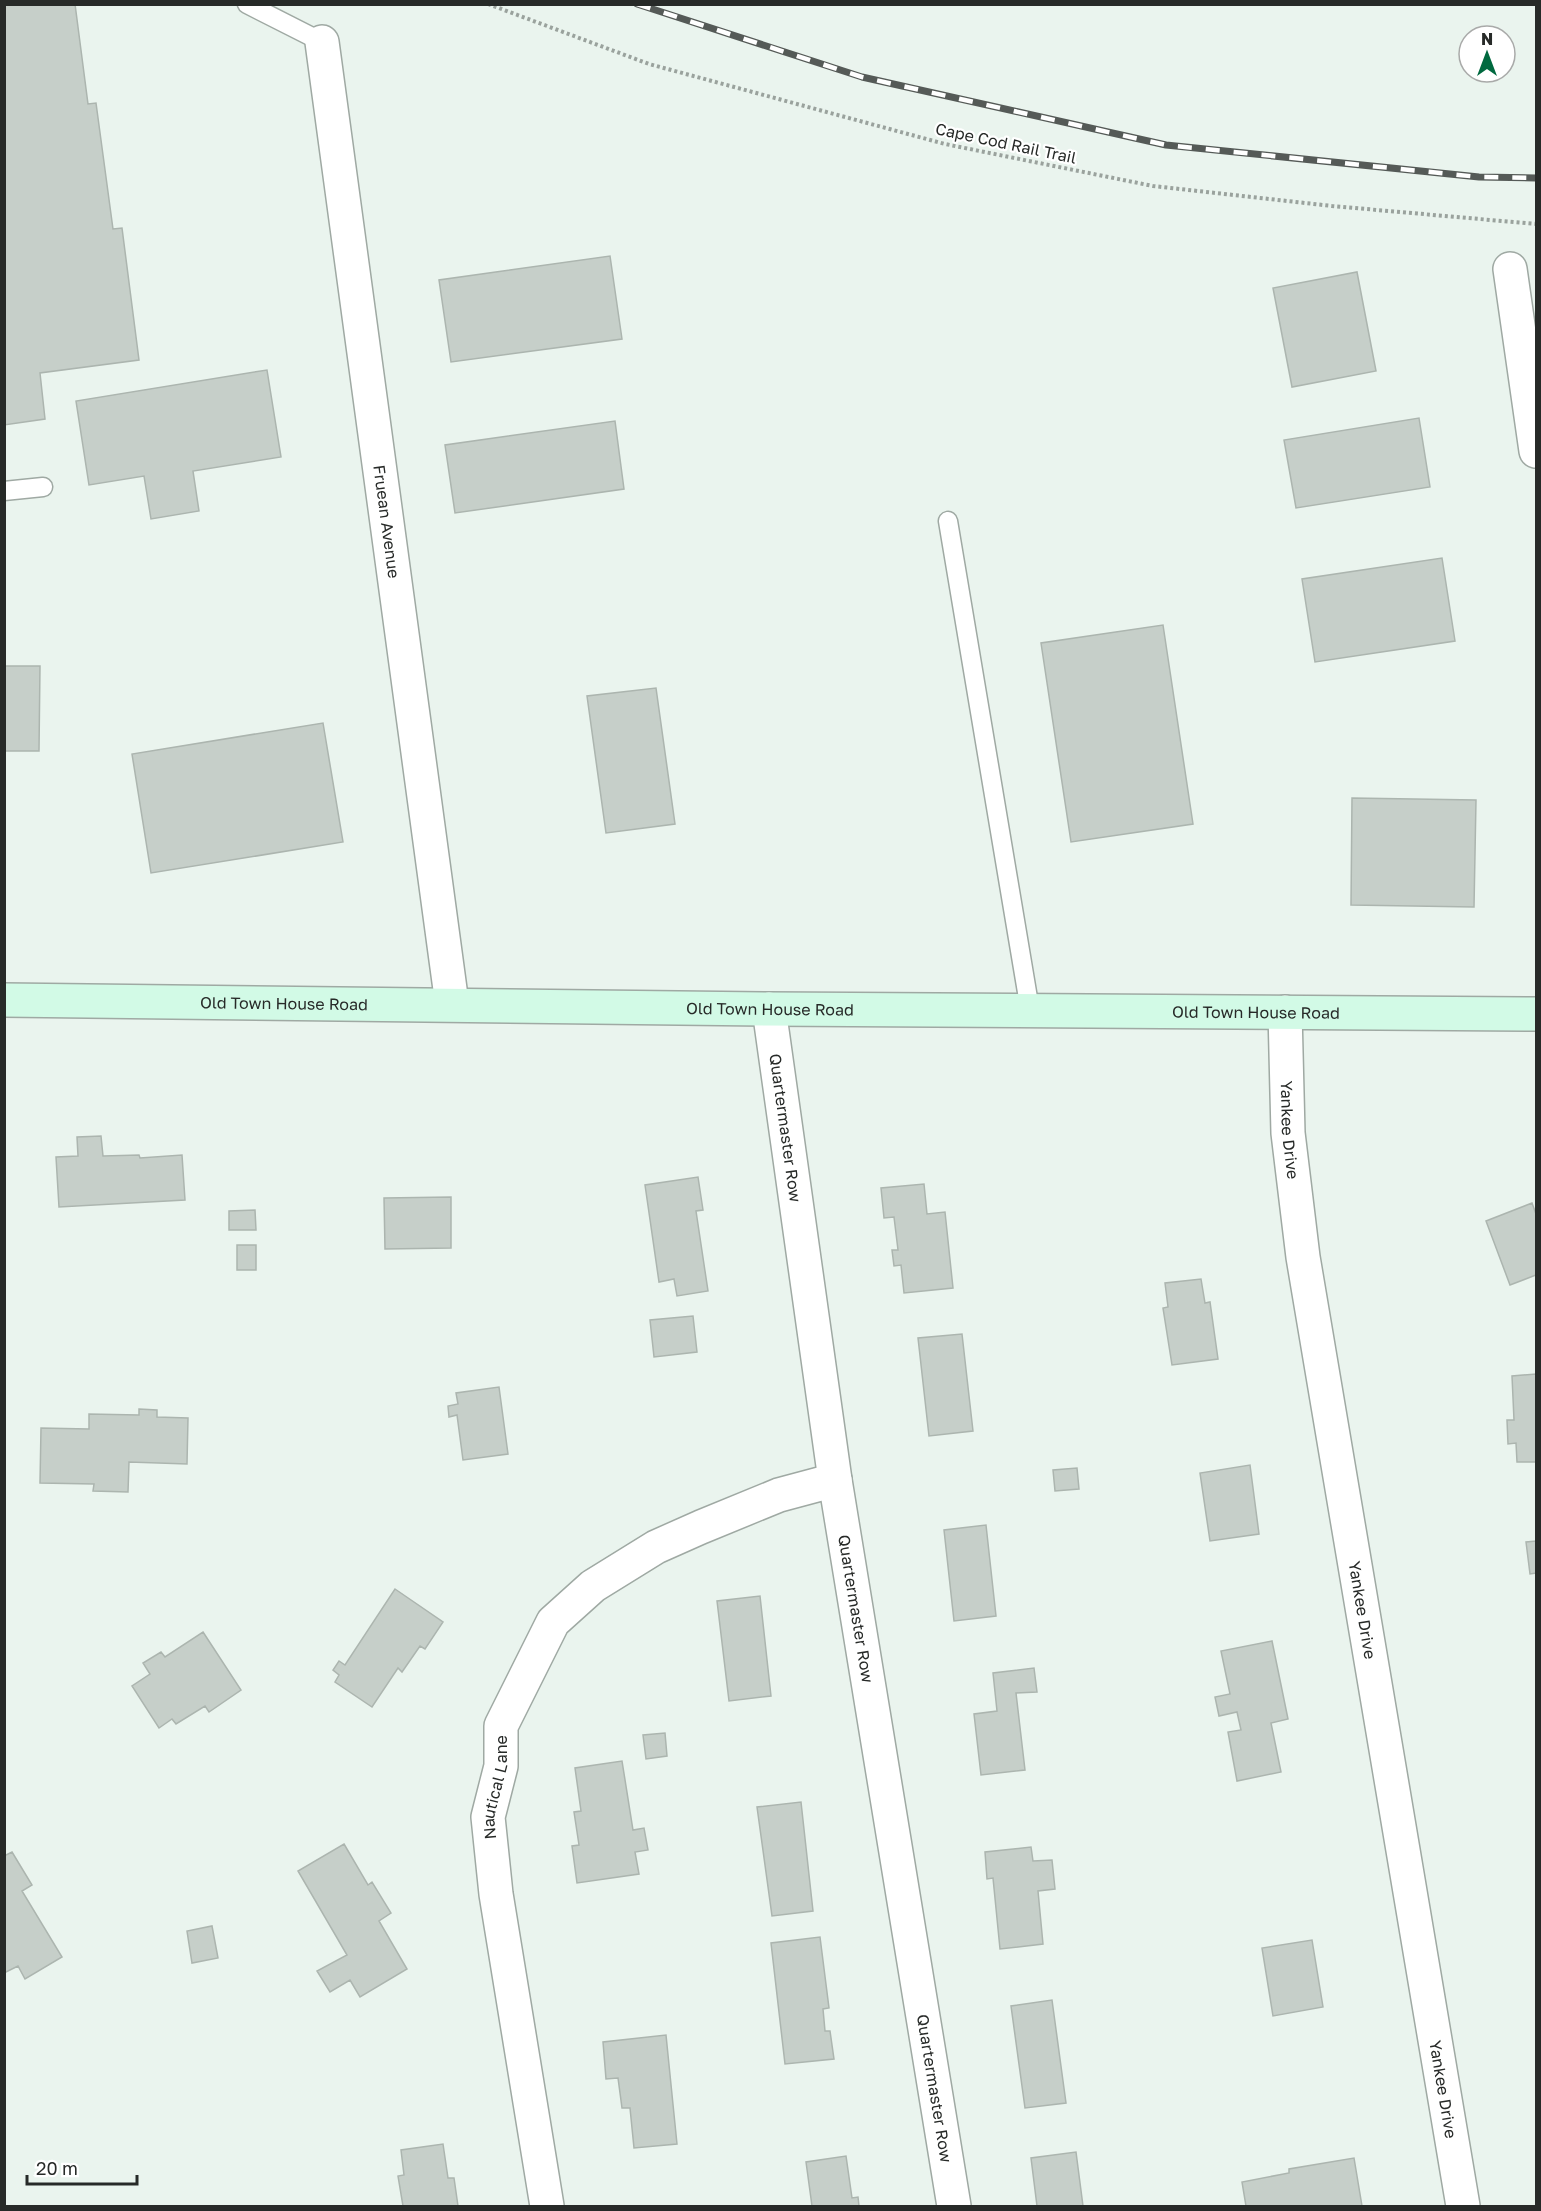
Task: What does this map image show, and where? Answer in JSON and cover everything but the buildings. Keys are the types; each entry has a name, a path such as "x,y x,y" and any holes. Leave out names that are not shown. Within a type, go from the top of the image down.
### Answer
{"main road":[{"name":"Old Town House Road","path":"4,1000 770,1009 1536,1014"}],"street":[{"name":"Fruean Avenue","path":"322,42 452,1004"},
{"path":"1510,269 1536,451"},
{"name":"Quartermaster Row","path":"770,1009 835,1480 954,2206"},
{"name":"Yankee Drive","path":"1285,1012 1288,1133 1303,1257 1463,2206"},
{"name":"Nautical Lane","path":"547,2206 496,1894 488,1817 501,1766 501,1726 553,1623 593,1586 656,1547 701,1527 779,1495 835,1480"}],"lane":[{"path":"247,4 322,42"},
{"path":"4,491 43,488"},
{"path":"948,521 1030,1010"}],"path":[{"name":"Cape Cod Rail Trail","path":"488,4 650,64 945,144 1153,186 1332,206 1536,224"}],"railway":[{"path":"637,4 862,77 1166,145 1479,177 1536,178"}]}
